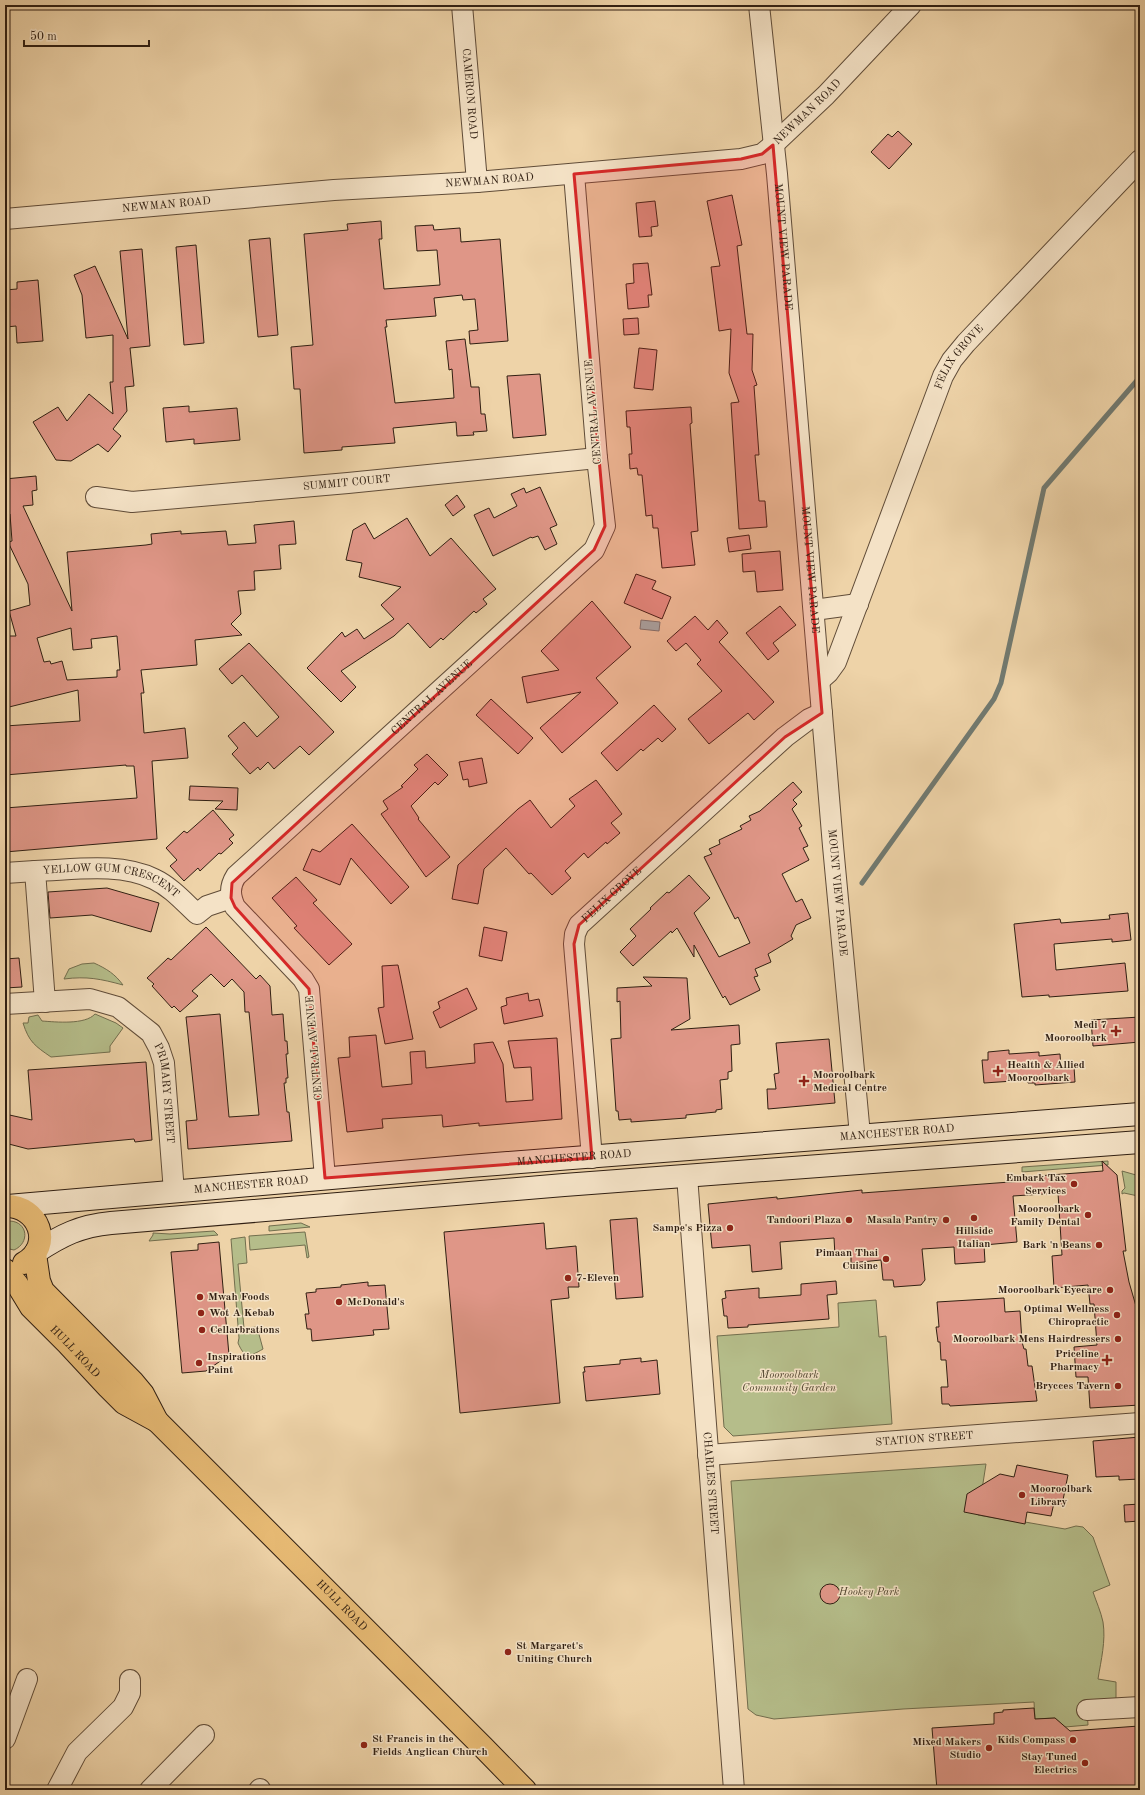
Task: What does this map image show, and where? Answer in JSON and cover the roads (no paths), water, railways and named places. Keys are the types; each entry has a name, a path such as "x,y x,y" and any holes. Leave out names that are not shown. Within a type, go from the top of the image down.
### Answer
{"main road":[{"name":"MANCHESTER ROAD","path":"6,1206 470,1166 592,1158 860,1135 1140,1114"},
{"path":"1013,1123 1015,1152"},
{"path":"5,1265 14,1266 23,1264 59,1237 92,1225 687,1176 1140,1142"},
{"path":"686,1150 687,1176"},
{"path":"326,1178 328,1205"},
{"name":"HULL ROAD","path":"6,1206 19,1208 28,1212 37,1223 40,1238 36,1253 40,1285 46,1294 51,1313 124,1403 157,1421 433,1696 525,1790"},
{"name":"HULL ROAD","path":"5,1270 17,1284 28,1303 51,1313"}],"street":[{"name":"CAMERON ROAD","path":"462,5 477,182"},
{"name":"MOUNT VIEW PARADE","path":"759,5 773,145 860,1135"},
{"name":"NEWMAN ROAD","path":"5,219 334,190 477,182 741,159 762,154 773,145 826,95 911,5"},
{"name":"FELIX GROVE","path":"820,680 828,673 836,662 943,376 952,360 1140,160"},
{"name":"CENTRAL AVENUE","path":"326,1178 309,989 303,979 241,914 231,898 232,883 236,876 594,550 605,526 574,174"},
{"name":"SUMMIT COURT","path":"96,496 132,502 348,483 598,458"},
{"path":"814,610 858,604"},
{"name":"FELIX GROVE","path":"592,1158 574,944 575,934 579,925 785,737 809,719 822,713"},
{"name":"YELLOW GUM CRESCENT","path":"45,1002 35,871 91,869 135,873 154,879 168,888 197,914 207,906 231,898"},
{"path":"5,873 35,871"},
{"name":"PRIMARY STREET","path":"5,1004 90,999 120,1008 151,1033 159,1048 164,1063 174,1192"},
{"name":"CHARLES STREET","path":"687,1176 734,1790"},
{"name":"STATION STREET","path":"708,1455 1140,1423"},
{"path":"5,1739 27,1679"},
{"path":"57,1790 77,1752 123,1707 130,1693 130,1680"},
{"path":"1087,1710 1140,1706"},
{"path":"150,1790 204,1736"}],"water":[{"path":"641,620 660,622 659,631 640,629"}],"waterway":[{"path":"862,883 994,699 1001,683 1044,488 1140,377"}],"place":[{"name":"Medi 7 Mooroolbark","path":"1116,1031"},
{"name":"Health & Allied Mooroolbark","path":"998,1071"},
{"name":"Mooroolbark Medical Centre","path":"804,1081"},
{"name":"Embark Tax Services","path":"1074,1184"},
{"name":"Mooroolbark Family Dental","path":"1088,1215"},
{"name":"Hillside Italian","path":"974,1218"},
{"name":"Tandoori Plaza","path":"849,1220"},
{"name":"Masala Pantry","path":"946,1220"},
{"name":"Sampe's Pizza","path":"730,1228"},
{"name":"Bark 'n Beans","path":"1099,1245"},
{"name":"Pimaan Thai Cuisine","path":"886,1259"},
{"name":"7-Eleven","path":"568,1278"},
{"name":"Mooroolbark Eyecare","path":"1110,1290"},
{"name":"Mwah Foods","path":"200,1297"},
{"name":"McDonald's","path":"339,1302"},
{"name":"Wot A Kebab","path":"201,1313"},
{"name":"Optimal Wellness Chiropractic","path":"1117,1315"},
{"name":"Cellarbrations","path":"202,1330"},
{"name":"Mooroolbark Mens Hairdressers","path":"1118,1339"},
{"name":"Priceline Pharmacy","path":"1107,1360"},
{"name":"Inspirations Paint","path":"199,1363"},
{"name":"Brycces Tavern","path":"1118,1386"},
{"name":"Mooroolbark Library","path":"1022,1495"},
{"name":"St Margaret's Uniting Church","path":"508,1652"},
{"name":"Kids Compass","path":"1073,1740"},
{"name":"St Francis in the Fields Anglican Church","path":"364,1745"},
{"name":"Mixed Makers Studio","path":"989,1748"},
{"name":"Stay Tuned Electrics","path":"1085,1763"}],"park label":[{"name":"Mooroolbark Community Garden","path":"789,1381"},
{"name":"Hookey Park","path":"869,1592"}]}
